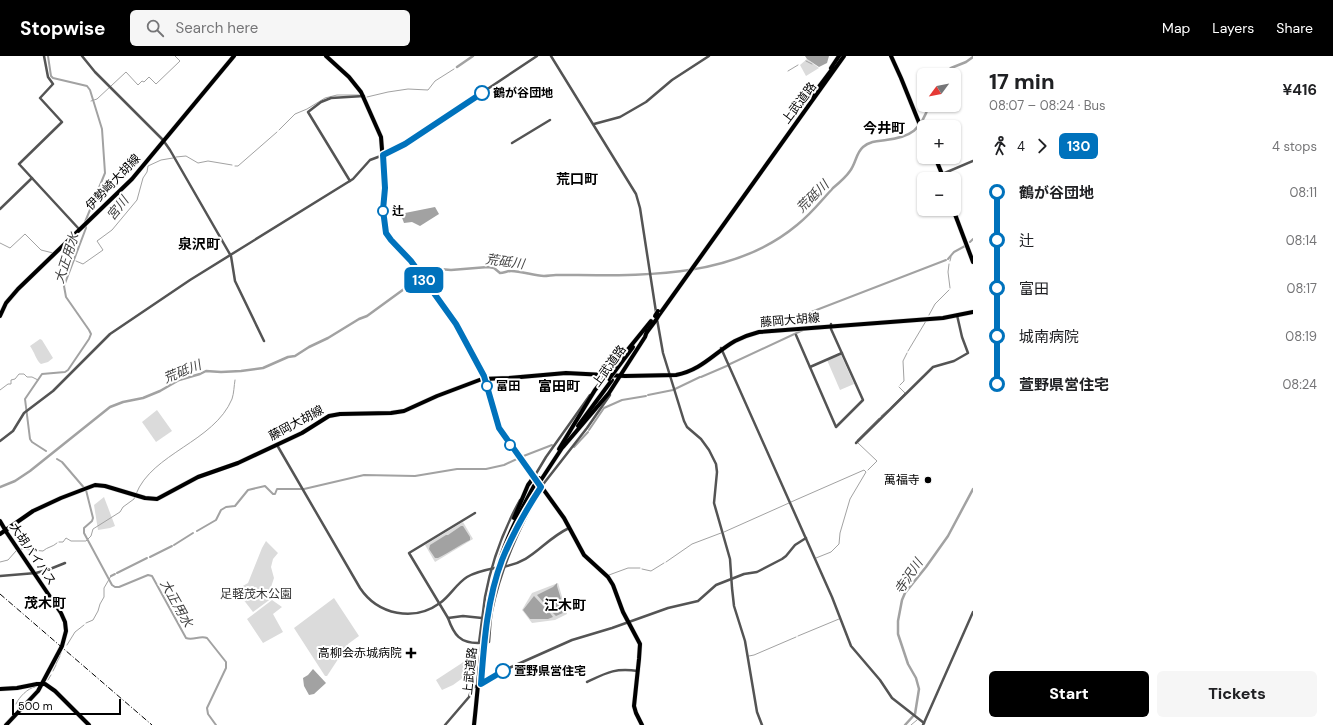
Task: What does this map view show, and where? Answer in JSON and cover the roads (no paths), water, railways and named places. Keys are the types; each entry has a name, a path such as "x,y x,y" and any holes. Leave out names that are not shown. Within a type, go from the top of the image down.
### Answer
{"main road":[{"name":"伊勢崎大胡線","path":"0,316 6,303 14,294 132,179 234,56"},
{"path":"326,56 349,76 364,96 381,136 385,188 383,210 386,233 408,257 456,324 485,378 499,428 569,528 584,555 611,582 620,606 640,644 634,706 642,725"},
{"name":"上武道路","path":"807,105 833,73 843,56"},
{"name":"上武道路","path":"476,725 487,608 501,561 516,519 561,448 697,261 826,77 843,56"},
{"path":"892,56 919,120"},
{"path":"956,216 973,262"},
{"path":"958,216 973,255"},
{"name":"藤岡大胡線","path":"0,534 33,511 95,485 101,485 142,497 157,498 201,476 238,463 277,445 302,433 329,416 340,414 392,413 404,411 449,391 485,378 509,378 566,373 614,375 669,374 691,369 739,337 758,330 956,315 973,311"},
{"name":"上武道路","path":"614,375 648,331 656,317"},
{"path":"561,448 595,390 614,375"},
{"path":"561,448 609,393 614,375"},
{"path":"501,561 506,538 524,494 534,477"},
{"path":"527,488 531,483 538,483"},
{"path":"501,561 521,520 541,487"},
{"name":"大胡バイパス","path":"0,521 5,531 61,613 66,629 64,643 34,696 6,725"},
{"path":"0,689 17,688 42,683 51,687 89,725"}],"street":[{"path":"44,56 48,77 53,84 40,98 62,122 19,164 79,229"},
{"path":"82,56 95,72 164,141 230,254 235,281 264,341"},
{"path":"0,441 13,431 26,411 53,391 110,334 230,254 350,181 368,162 405,144 537,56"},
{"path":"551,56 636,194 640,208 663,353 669,374 686,425 702,441 711,452 715,460 717,472 714,503 730,559 734,606 745,641 758,718 762,725"},
{"path":"594,124 620,117 646,102 672,80 709,56"},
{"path":"350,181 308,112 321,102 331,98 364,96"},
{"path":"512,143 550,120"},
{"path":"952,172 973,161"},
{"path":"0,209 32,178"},
{"path":"856,443 933,367 954,361 968,353 956,315"},
{"path":"796,335 836,427 863,400 831,325"},
{"path":"722,349 832,597 851,646 880,680 892,698 924,724 973,612"},
{"path":"810,366 842,353"},
{"path":"534,477 579,410 591,393 595,390"},
{"path":"538,483 544,482 548,477 610,396 609,393"},
{"path":"277,445 360,588 367,597 382,608 400,614 422,612 440,604 466,578 476,572 494,568"},
{"path":"541,487 548,477"},
{"path":"474,513 409,553 458,637 466,642 480,643 486,593 503,536 512,514 522,495 524,494"},
{"path":"487,643 489,642 492,611 504,567 513,543 534,502 533,500"},
{"path":"504,567 517,564 528,559 550,539 569,528"},
{"path":"445,725 469,697 472,689 509,668 572,640 668,608 698,602 716,585 744,574 759,572 786,556 795,545 806,538"},
{"path":"0,576 34,573 66,563"},
{"path":"448,618 463,616 482,618"},
{"path":"587,682 616,670 638,671"}],"waterway":[{"name":"宮川","path":"46,451 30,439 25,399 42,374 65,372 68,370 91,334 66,297 64,286 86,228 85,222 105,173 102,129 90,90 87,86 53,78 51,76 48,56"},
{"path":"91,101 97,99 126,72 138,85 149,77 156,84 180,61 175,56"},
{"name":"宮川","path":"457,67 473,56"},
{"name":"荒砥川","path":"951,68 966,62 973,57"},
{"path":"806,61 812,64"},
{"path":"788,71 798,65"},
{"name":"宮川","path":"367,97 408,89 428,90 435,81 454,69"},
{"name":"宮川","path":"279,130 295,114 307,109 325,98 337,95 359,95"},
{"name":"荒砥川","path":"0,487 15,481 30,471 110,407 123,402 143,398 160,391 179,380 206,371 241,371 263,368 288,357 295,356 359,319 367,316 426,273 439,269 451,270 488,267 494,268 500,273 515,271 544,276 651,274 682,271 713,265 743,256 771,243 802,221 852,168 859,152 866,145 902,137 914,131 927,112"},
{"name":"宮川","path":"235,166 238,166 277,132"},
{"name":"宮川","path":"176,157 186,156 198,163 208,161 232,165"},
{"name":"宮川","path":"76,261 83,264 103,250 97,241 112,230 137,200 148,166 161,160 173,158"},
{"name":"宮川","path":"0,243 10,248 25,234 41,250 53,253"},
{"path":"970,242 973,239"},
{"path":"948,259 954,252 965,246"},
{"name":"宮川","path":"64,247 72,257"},
{"path":"950,261 951,257"},
{"path":"806,314 946,260"},
{"path":"949,264 948,272 950,288"},
{"path":"929,315 935,304 949,290"},
{"path":"805,324 806,316"},
{"path":"908,351 926,321"},
{"path":"730,364 803,330"},
{"path":"900,385 904,381 903,361 907,353"},
{"path":"701,377 729,365"},
{"path":"0,390 8,384 11,384 11,380 15,379 19,374 24,374 27,377 32,377 38,380"},
{"path":"675,389 700,377"},
{"path":"136,494 144,480 155,468 212,426 223,414 232,399 235,380"},
{"path":"891,407 905,393 899,387"},
{"path":"648,395 673,390"},
{"path":"589,430 604,408 622,400 646,396"},
{"path":"881,416 888,410"},
{"path":"857,440 879,418"},
{"path":"574,447 588,432"},
{"path":"858,443 877,461 868,470"},
{"path":"521,457 552,445"},
{"path":"197,531 216,520 221,510 226,507 235,506 248,490 265,486 273,494 275,494 277,489 304,489 364,475 415,476 457,469 486,469 504,465 519,458"},
{"name":"大正用水","path":"57,459 62,462 86,490 93,518 92,521 84,528 84,533 112,585 119,587 148,575 152,576 186,638 207,638 226,662 226,668 207,708 208,714 216,725"},
{"path":"791,502 864,470 866,472 850,499 840,533 839,544 831,552 816,558"},
{"name":"寺沢川","path":"905,725 915,714 919,689 916,678 908,664 898,634 898,621 902,600 905,593 948,536 973,489"},
{"path":"59,542 63,542 66,538 71,541 86,541 91,536 93,529 120,512 123,507 134,499 135,496"},
{"path":"724,532 789,503"},
{"path":"174,545 193,533"},
{"path":"666,562 692,544 721,533"},
{"path":"21,549 43,551 57,543"},
{"path":"150,557 172,546"},
{"path":"0,562 8,560 16,551"},
{"path":"117,573 147,558"},
{"path":"642,569 651,571 664,563"},
{"path":"609,575 628,568 640,568"},
{"path":"111,576 115,574"},
{"path":"86,623 93,620 98,611 104,597 104,588 111,576"},
{"path":"798,636 839,619"},
{"path":"67,645 75,632 84,625"},
{"path":"749,656 796,637"},
{"path":"56,664 60,656"},
{"path":"53,671 56,665"},
{"path":"48,680 51,675"},
{"path":"16,704 24,693 35,687"},
{"path":"911,725 917,720"}],"railway":[{"path":"0,594 152,725"}],"place":[{"name":"鶴が谷団地","path":"482,93"},
{"name":"辻","path":"383,211"},
{"name":"富田","path":"487,386"},
{"name":"萬福寺","path":"928,480"},
{"name":"高柳会赤城病院","path":"411,653"},
{"name":"萱野県営住宅","path":"503,671"}],"district":[{"name":"今井町","path":"884,128"},
{"name":"荒口町","path":"577,179"},
{"name":"泉沢町","path":"199,244"},
{"name":"富田町","path":"559,386"},
{"name":"茂木町","path":"45,603"},
{"name":"江木町","path":"565,605"}],"park label":[{"name":"足軽茂木公園","path":"256,594"}]}
